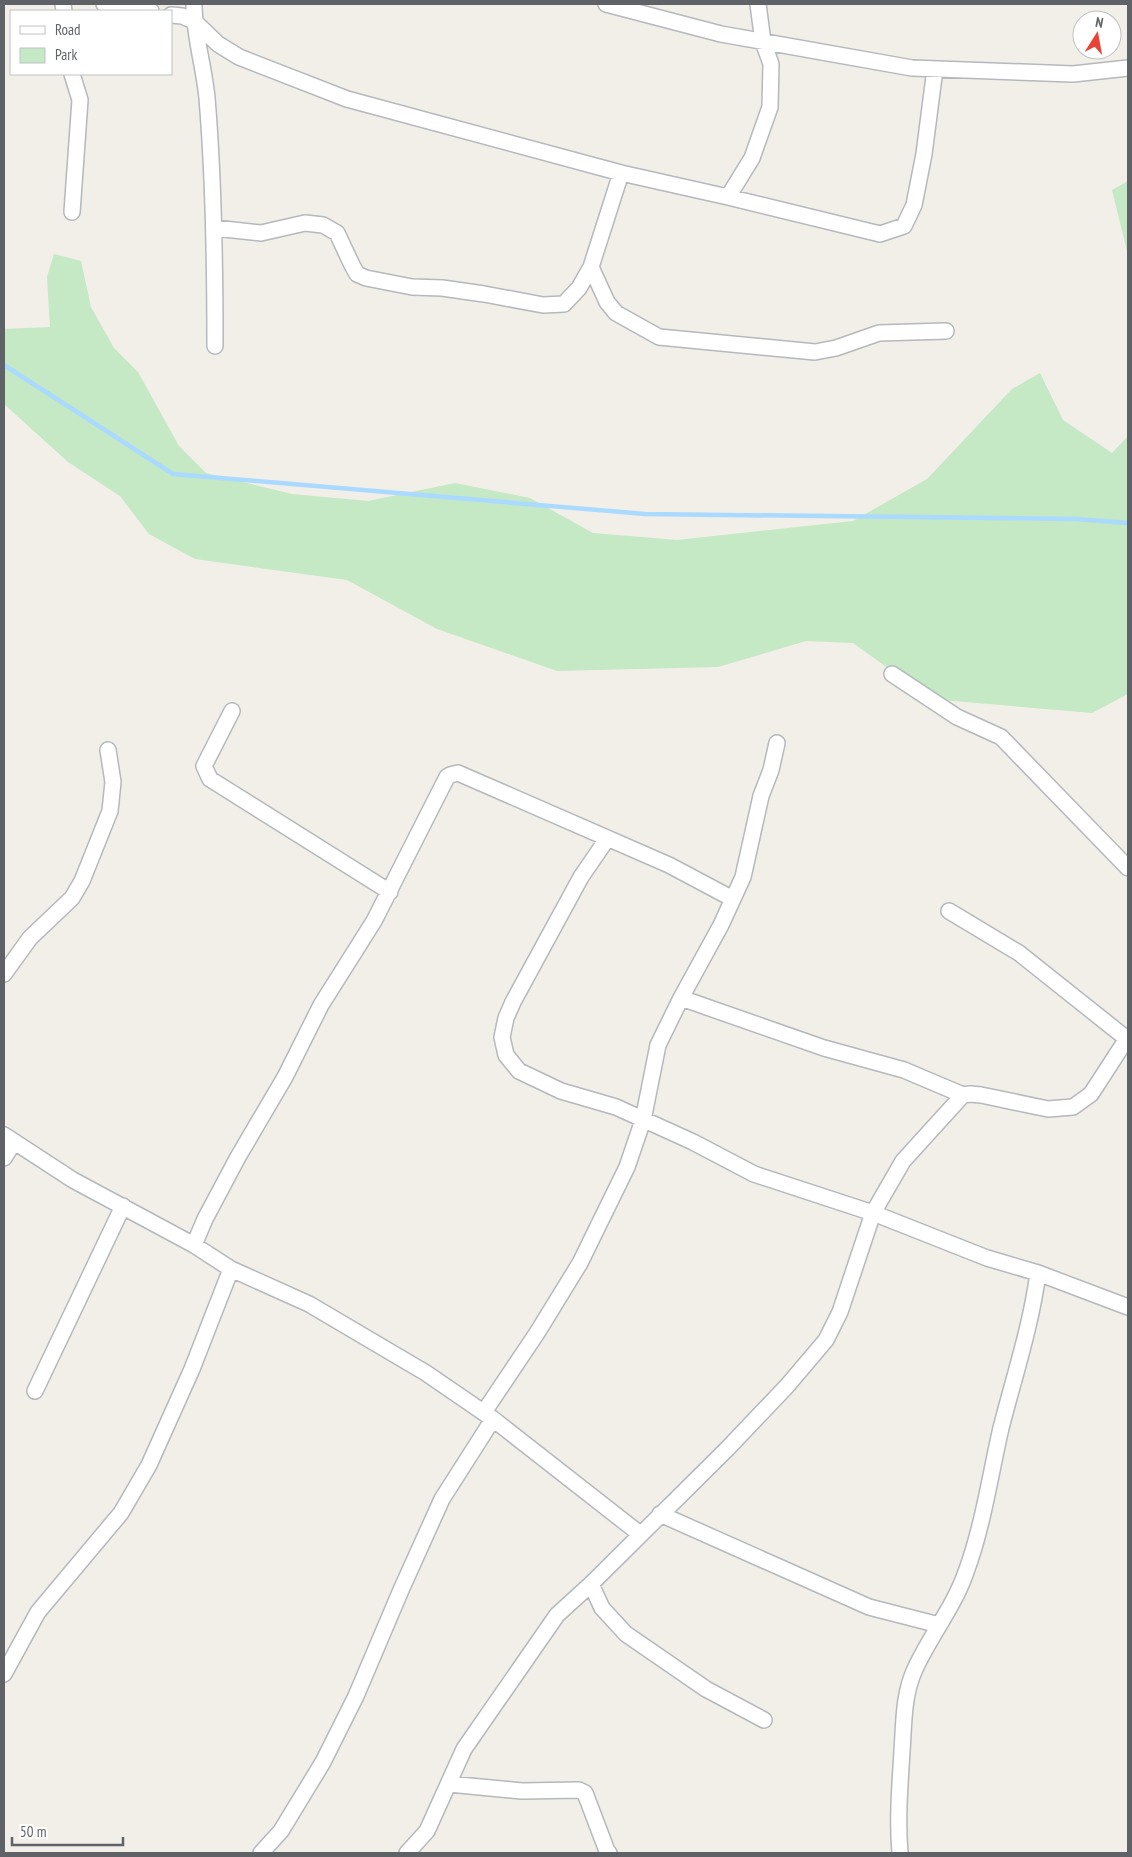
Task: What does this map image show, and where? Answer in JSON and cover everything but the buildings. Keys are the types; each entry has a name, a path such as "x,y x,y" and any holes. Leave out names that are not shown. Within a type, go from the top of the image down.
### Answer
{"street":[{"path":"104,4 144,10"},
{"path":"194,4 194,21 207,96 215,228 215,346"},
{"path":"606,4 721,34 912,68 1073,74 1128,68"},
{"path":"728,197 752,158 770,106 771,64 763,42 758,4"},
{"path":"172,14 194,21 218,44 239,57 346,99 621,173 880,234 904,226 914,205 924,154 935,69"},
{"path":"72,75 80,100 72,212"},
{"path":"215,228 261,233 305,223 323,225 337,233 352,265 358,274 366,278 412,287 442,288 484,294 543,305 564,304 579,288 591,267 621,173"},
{"path":"591,267 607,302 616,312 660,337 815,352 836,348 880,333 946,331"},
{"path":"892,674 957,718 1001,737 1128,868"},
{"path":"232,711 204,766 210,779 390,892"},
{"path":"261,1853 281,1831 323,1762 356,1696 442,1499 537,1333 580,1263 627,1167 643,1120 658,1045 721,925 743,877 761,796 771,770 777,743"},
{"path":"4,974 30,938 72,898 82,881 110,811 113,782 108,750"},
{"path":"194,1246 205,1219 238,1157 285,1077 321,1005 390,892 447,777 458,773 669,865 733,899"},
{"path":"607,839 581,877 506,1018 502,1037 506,1055 519,1072 561,1091 616,1107 693,1142 754,1174 873,1213 987,1258 1038,1273 1128,1307"},
{"path":"681,998 824,1048 904,1070 963,1095 981,1095 1048,1109 1073,1107 1091,1094 1128,1038 1019,954 949,911"},
{"path":"407,1853 428,1831 464,1749 557,1615 735,1442 787,1386 826,1340 840,1312 873,1213 904,1161 963,1095"},
{"path":"4,1158 9,1138 73,1180 123,1206 232,1269 309,1304 426,1373 489,1416 640,1534"},
{"path":"35,1391 123,1206"},
{"path":"4,1674 38,1612 121,1513 149,1465 192,1369 232,1269"},
{"path":"900,1853 898,1829 906,1699 915,1669 950,1607 966,1572 979,1527 1001,1428 1035,1298 1038,1273"},
{"path":"660,1514 869,1607 939,1625"},
{"path":"591,1584 602,1608 626,1634 706,1689 764,1720"},
{"path":"449,1784 522,1791 579,1790 585,1793 609,1853"}],"green space":[{"path":"1128,181 1128,255 1112,190"},
{"path":"54,254 81,261 91,307 114,348 138,372 179,446 206,473 292,494 368,501 455,483 530,498 593,533 677,540 853,521 927,479 1012,389 1040,373 1063,420 1112,453 1128,436 1128,694 1092,713 931,699 853,643 806,641 718,667 557,671 437,629 347,580 195,559 149,534 120,496 68,462 4,404 4,329 50,327 47,277"}],"waterway":[{"path":"4,365 173,474 645,514 1076,519 1128,523"}]}
